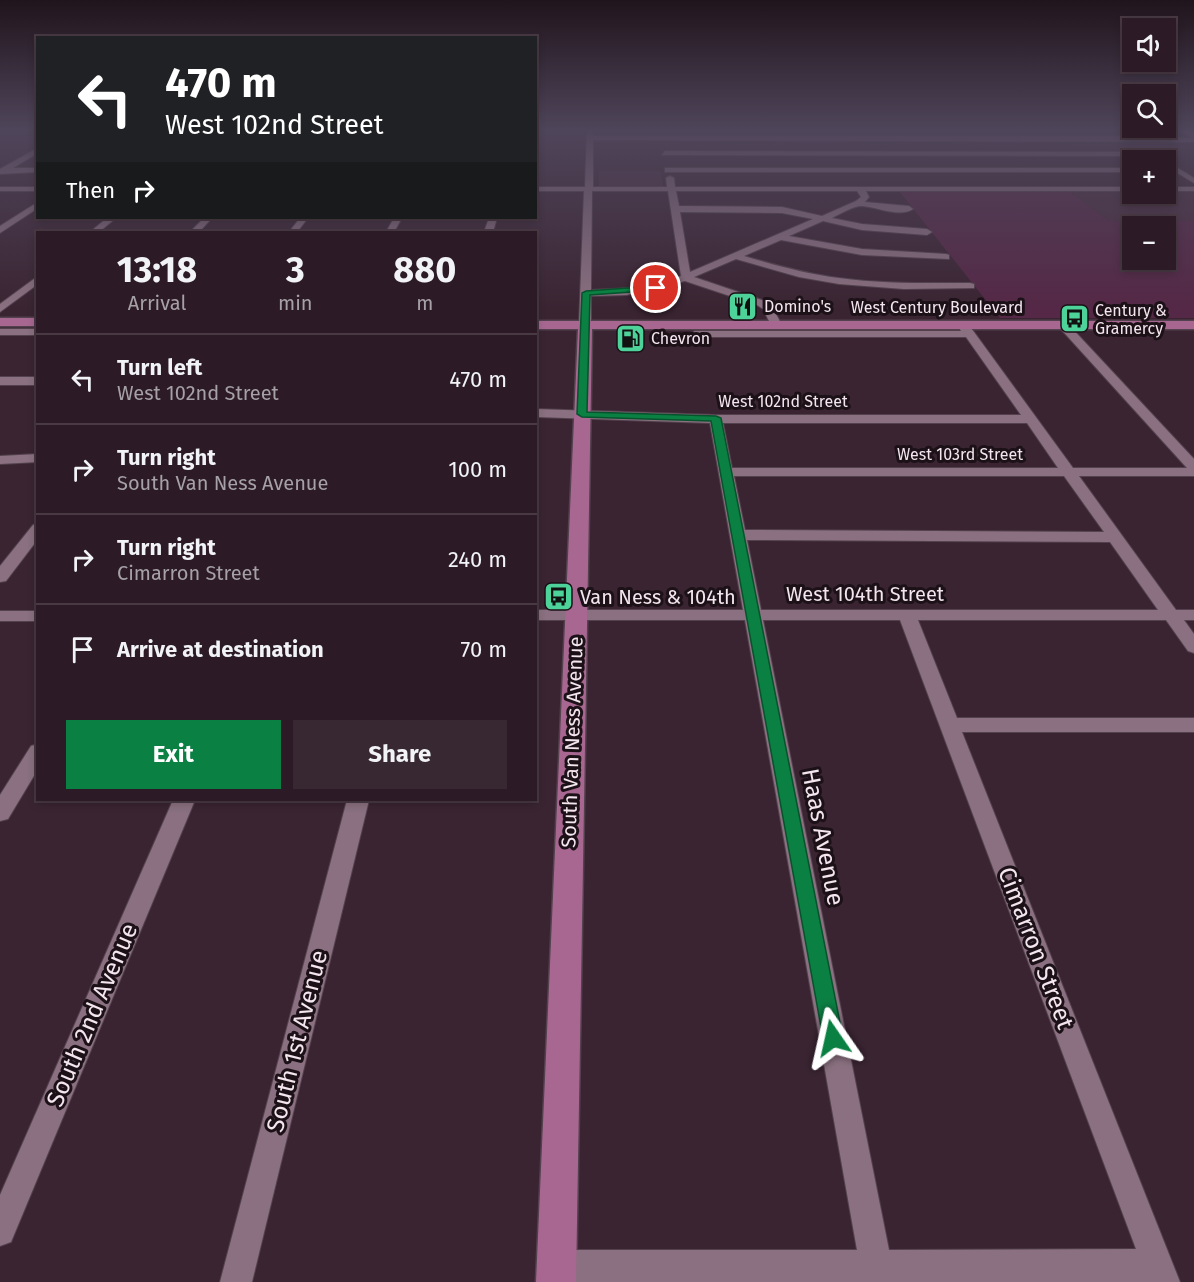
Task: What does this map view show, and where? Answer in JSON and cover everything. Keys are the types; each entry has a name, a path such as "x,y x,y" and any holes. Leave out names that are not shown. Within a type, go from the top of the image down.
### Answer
{"main road":[{"path":"0,322 36,322"},
{"name":"West Century Boulevard","path":"537,325 776,325 967,329 1063,325 1191,327"},
{"name":"South Van Ness Avenue","path":"556,1274 585,325"},
{"path":"0,327 36,327"}],"street":[{"path":"0,189 36,189"},
{"path":"537,189 860,189 865,197 859,203 824,219 686,278 645,290 586,293"},
{"name":"South Van Ness Avenue","path":"585,325 589,189"},
{"path":"672,189 686,278"},
{"path":"1176,189 1194,189"},
{"path":"859,203 883,208 909,209"},
{"path":"0,230 36,205"},
{"path":"676,209 771,209 870,228 927,232"},
{"path":"95,231 111,219"},
{"path":"195,231 207,219"},
{"path":"294,231 303,219"},
{"path":"780,237 875,256 946,257"},
{"path":"735,256 799,274 840,282 894,286 969,286"},
{"path":"686,278 761,303 767,307 776,325"},
{"path":"0,309 36,281"},
{"path":"1063,325 1194,467"},
{"path":"967,329 1194,647"},
{"name":"West Century Boulevard","path":"695,334 967,329"},
{"path":"0,332 36,332"},
{"path":"0,381 36,381"},
{"name":"West 102nd Street","path":"537,413 716,418 1031,419"},
{"name":"Haas Avenue","path":"716,418 876,1266"},
{"path":"0,460 36,458"},
{"name":"West 103rd Street","path":"726,472 1194,472"},
{"path":"0,577 36,531"},
{"path":"738,535 1116,537"},
{"name":"West 104th Street","path":"537,615 1194,615"},
{"name":"Cimarron Street","path":"907,615 1161,1273"},
{"path":"0,616 36,616"},
{"path":"949,725 1194,725"},
{"path":"0,813 36,754"},
{"name":"South 2nd Avenue","path":"0,1231 184,801"},
{"name":"South 1st Avenue","path":"236,1282 358,801"},
{"path":"556,1274 876,1266 1161,1273"}],"shaded area":[{"path":"899,191 1069,191 1109,221 1122,221 1122,270 1176,270 1176,221 1194,221 1194,318 1000,318"},
{"path":"1069,191 1122,191 1122,204 1176,204 1176,192 1194,191 1194,221 1176,221 1176,216 1122,216 1122,221 1109,221"}],"place":[{"name":"Domino's","path":"743,306"},
{"name":"Century & Gramercy","path":"1074,319"},
{"name":"Chevron","path":"630,338"},
{"name":"Van Ness & 104th","path":"559,597"}],"route":[{"path":"656,288 627,292 586,293 582,414 716,418 833,1038"}]}
